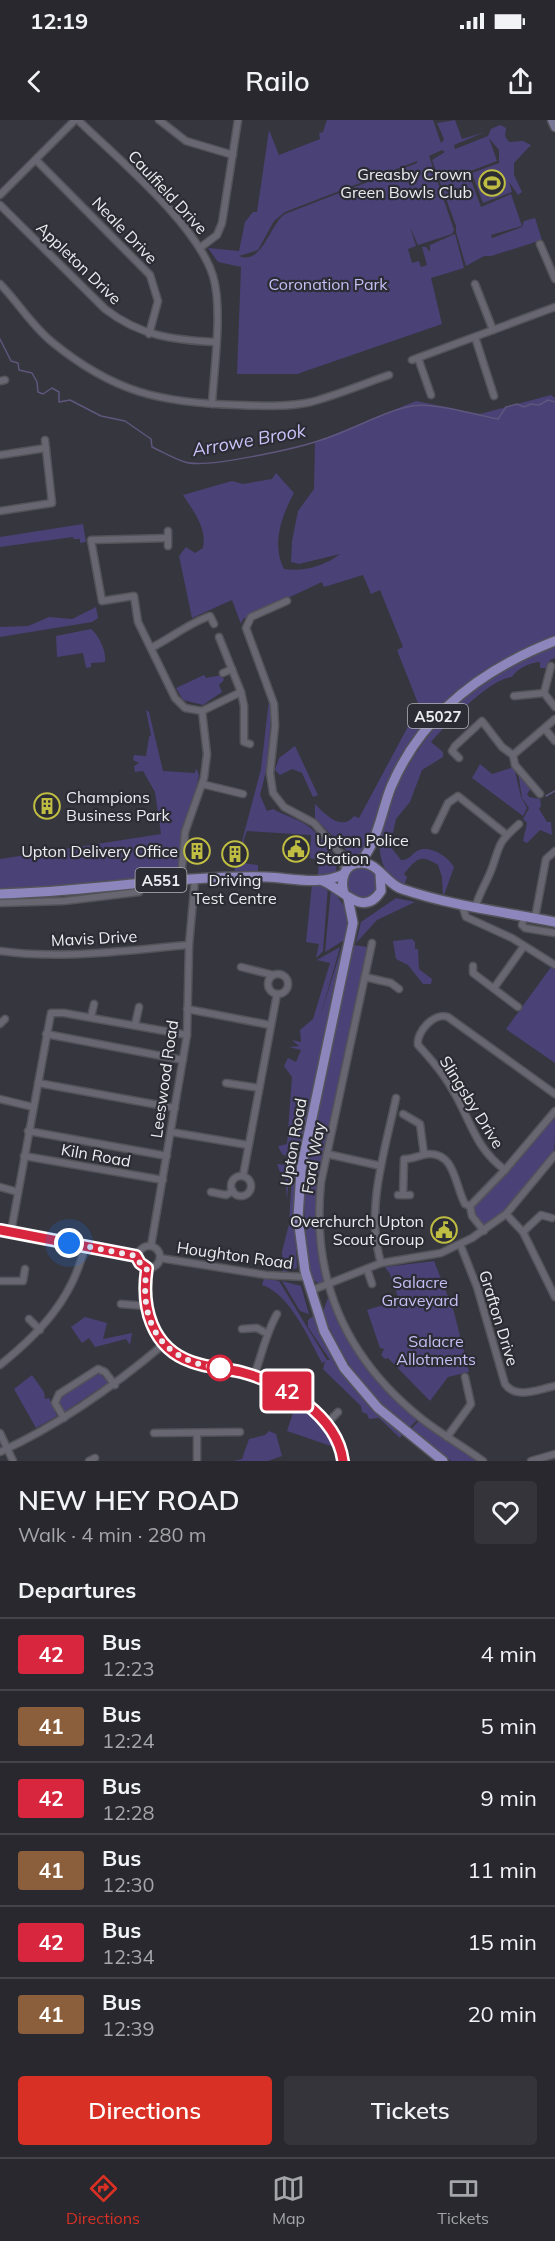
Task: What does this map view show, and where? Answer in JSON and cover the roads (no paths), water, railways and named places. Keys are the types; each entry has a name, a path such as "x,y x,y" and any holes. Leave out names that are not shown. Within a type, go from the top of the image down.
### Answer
{"main road":[{"path":"552,120 555,127"},
{"name":"A5027","path":"358,863 374,840 395,780 429,725 468,687 493,670 555,641"},
{"name":"A5027","path":"374,840 379,871"},
{"path":"400,889 372,901 360,903 346,896 342,880 345,873 358,863 369,864 400,889 475,908 555,922"},
{"path":"372,901 381,891 379,871"},
{"name":"A551","path":"0,894 80,891 181,879 268,877 323,881 345,873"},
{"name":"A551","path":"323,881 346,896"},
{"name":"Upton Road","path":"346,896 353,923 301,1170 298,1218 306,1277 330,1344 354,1382 392,1421 443,1461"},
{"name":"Upton Road","path":"353,923 372,901"}],"street":[{"path":"0,195 77,120"},
{"name":"Caulfield Drive","path":"77,120 175,216 201,247 213,276 217,297 212,404"},
{"path":"159,120 186,141 233,155"},
{"path":"201,247 220,230 238,120"},
{"name":"Neale Drive","path":"36,160 150,275 158,301 149,334"},
{"name":"Appleton Drive","path":"0,205 105,309 149,334 176,340 215,342"},
{"path":"540,244 555,279"},
{"path":"0,284 44,335 89,369 117,384 160,398 186,404 294,405 389,375"},
{"path":"475,284 493,330"},
{"path":"431,394 415,359 555,307"},
{"path":"475,337 494,396"},
{"path":"0,511 52,503 45,440"},
{"path":"0,455 46,448"},
{"path":"168,546 168,535 91,540 102,601 134,596 138,622 175,698 185,708 202,711 241,692"},
{"path":"287,601 251,617 247,624 274,704 275,726 270,782 277,800 292,812 314,822 339,852 358,863"},
{"path":"151,648 179,635 195,621 210,616 214,624"},
{"path":"219,637 241,692 244,706 244,742"},
{"path":"544,693 551,666"},
{"path":"223,673 232,669"},
{"path":"514,696 544,693"},
{"path":"544,693 555,707"},
{"path":"181,879 186,832 202,784 207,754 202,711"},
{"path":"513,755 555,719"},
{"path":"459,758 452,751 455,746 482,721 502,747 513,755 515,765 540,794"},
{"path":"545,729 555,741"},
{"path":"202,784 240,794 239,785"},
{"path":"435,830 445,808 453,798 458,796 507,835"},
{"path":"475,908 483,882 493,867 496,850 519,824"},
{"path":"535,918 546,859 555,851"},
{"path":"339,852 345,873"},
{"name":"Leeswood Road","path":"151,1246 187,1035 189,945 195,879"},
{"path":"0,903 64,901 129,893 139,891 140,883"},
{"path":"462,905 466,917 498,930 555,965"},
{"path":"524,917 522,925 525,928 555,933"},
{"name":"Ford Way","path":"372,943 327,1154 318,1210 321,1251 328,1283 342,1323 357,1352 376,1377 420,1418 483,1461"},
{"name":"Mavis Drive","path":"0,951 76,953 189,945"},
{"path":"494,988 524,946"},
{"path":"473,966 473,973 518,1007"},
{"path":"241,967 273,975 282,974 288,980 286,990 277,994"},
{"path":"273,975 268,986 277,994"},
{"path":"365,977 391,983 399,989"},
{"path":"243,1176 277,994"},
{"path":"91,1017 94,1004"},
{"path":"135,1025 139,1007"},
{"path":"187,1009 270,1025"},
{"path":"10,1232 51,1013 54,1011 187,1035"},
{"name":"Slingsby Drive","path":"505,1170 479,1145 453,1091 418,1045 420,1034 435,1018 443,1015 448,1017 555,1094"},
{"path":"46,1034 183,1060"},
{"path":"38,1083 175,1107"},
{"path":"226,1083 259,1088"},
{"path":"381,1263 375,1226 381,1166 396,1098"},
{"path":"0,1099 33,1107"},
{"path":"411,1108 406,1114 415,1119 422,1130 424,1154"},
{"path":"470,1206 505,1170 555,1111"},
{"path":"28,1131 167,1156"},
{"path":"171,1132 248,1145"},
{"path":"327,1154 381,1166"},
{"path":"404,1195 402,1158 416,1159 424,1154 438,1155 446,1159 463,1200 470,1206 472,1216 484,1231"},
{"path":"310,1291 381,1263 432,1256 484,1231 506,1214 555,1155"},
{"name":"Kiln Road","path":"24,1156 163,1180"},
{"path":"232,1191 233,1180 243,1176"},
{"path":"232,1191 243,1196 249,1191 250,1183 243,1176"},
{"path":"0,1187 18,1192"},
{"path":"211,1192 226,1195 232,1191"},
{"path":"506,1214 523,1232 555,1297"},
{"path":"523,1232 541,1215 552,1218"},
{"path":"0,1230 136,1256 147,1268 155,1266 160,1257 159,1251 151,1246 143,1247 136,1256"},
{"name":"Grafton Drive","path":"460,1244 477,1287 507,1388 520,1393 555,1386"},
{"path":"0,1365 40,1330 70,1289 85,1246"},
{"name":"Houghton Road","path":"160,1257 266,1275 306,1277"},
{"path":"147,1268 144,1293 146,1306 152,1324 164,1344 173,1353 192,1363 254,1376 290,1393 327,1423 343,1461"},
{"path":"0,1281 23,1281 25,1269"},
{"path":"367,1269 372,1284"},
{"path":"121,1304 146,1306"},
{"path":"254,1376 266,1342 266,1333 277,1314"},
{"path":"29,1319 40,1330"},
{"path":"242,1329 257,1328 266,1333"},
{"path":"0,1452 64,1418 115,1385 164,1344"},
{"path":"64,1418 55,1403 59,1394 98,1369 105,1372 115,1385"},
{"path":"447,1437 471,1404 465,1377"},
{"path":"327,1423 338,1412"},
{"path":"154,1432 240,1432"},
{"path":"0,1433 13,1461"},
{"path":"197,1433 197,1461"},
{"path":"531,1461 555,1454"}],"waterway":[{"name":"Arrowe Brook","path":"0,339 11,361 18,363 19,370 32,373 37,382 38,392 43,394 52,388 59,392 59,402 70,400 101,416 125,421 151,439 152,447 185,462 212,463 252,457 309,444 412,406 443,407 498,419 506,407 517,404 524,407 531,404 539,405 548,400 555,402"},
{"path":"546,796 555,791"}],"place":[{"name":"Greasby Crown Green Bowls Club","path":"492,183"},
{"name":"Champions Business Park","path":"47,806"},
{"name":"Upton Police Station","path":"296,849"},
{"name":"Upton Delivery Office","path":"197,851"},
{"name":"Driving Test Centre","path":"235,854"},
{"name":"Overchurch Upton Scout Group","path":"444,1230"}],"park label":[{"name":"Coronation Park","path":"328,284"},
{"name":"Salacre Graveyard","path":"420,1291"},
{"name":"Salacre Allotments","path":"436,1350"}]}
